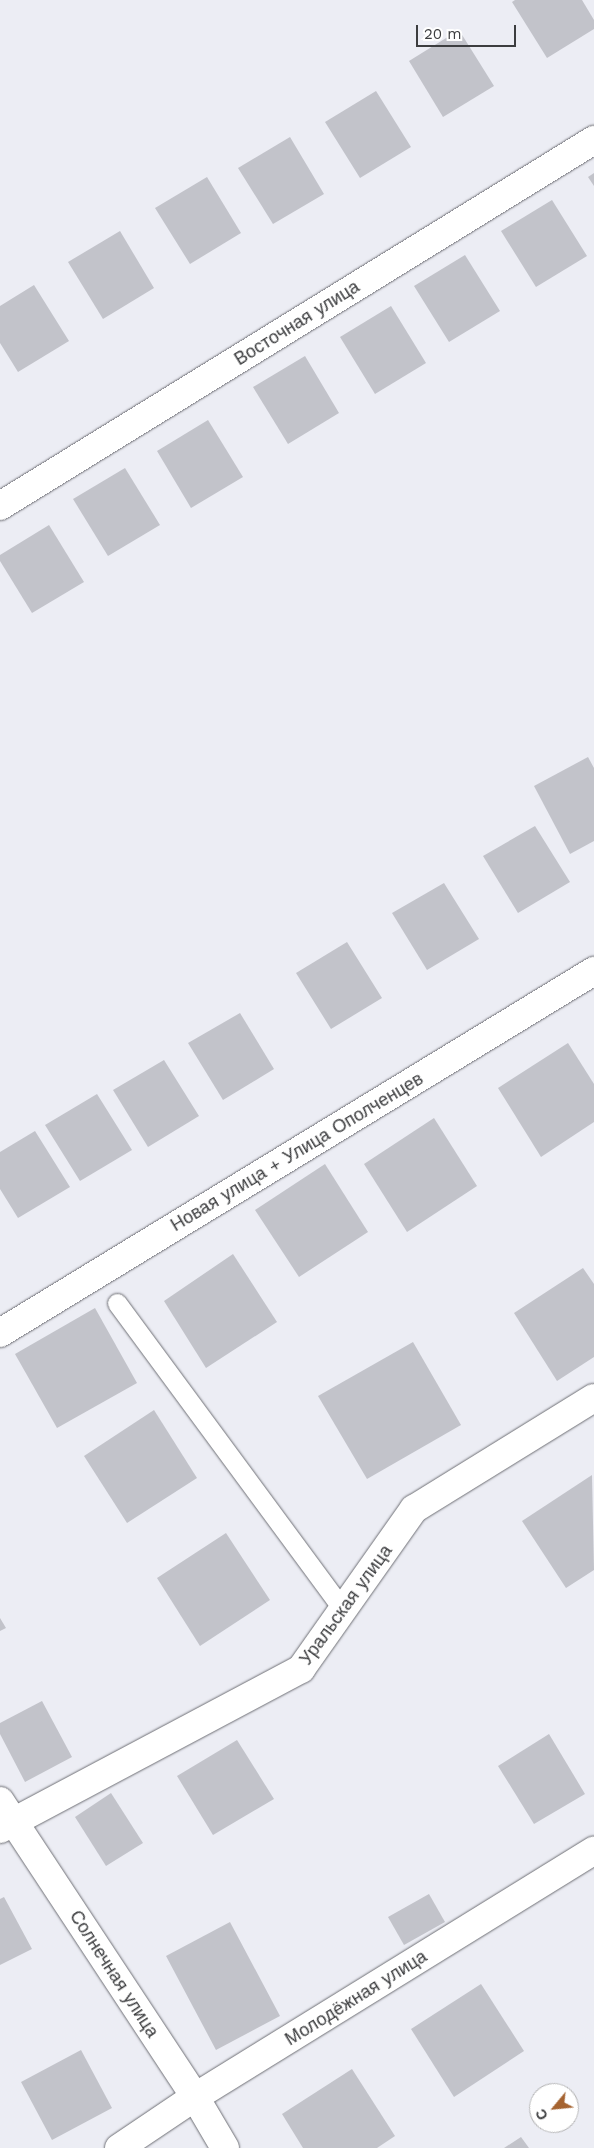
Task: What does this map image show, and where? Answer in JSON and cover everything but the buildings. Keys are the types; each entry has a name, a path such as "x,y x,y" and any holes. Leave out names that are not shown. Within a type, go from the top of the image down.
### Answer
{"street":[{"name":"Восточная улица","path":"0,506 594,140"},
{"name":"Новая улица + Улица Ополченцев","path":"0,1333 594,971"},
{"name":"Уральская улица","path":"4,1817 301,1669 414,1509 594,1398"},
{"name":"Солнечная улица","path":"4,1817 196,2097 225,2148"},
{"name":"Молодёжная улица","path":"119,2148 196,2097 594,1851"}],"lane":[{"path":"117,1303 343,1610"}]}
